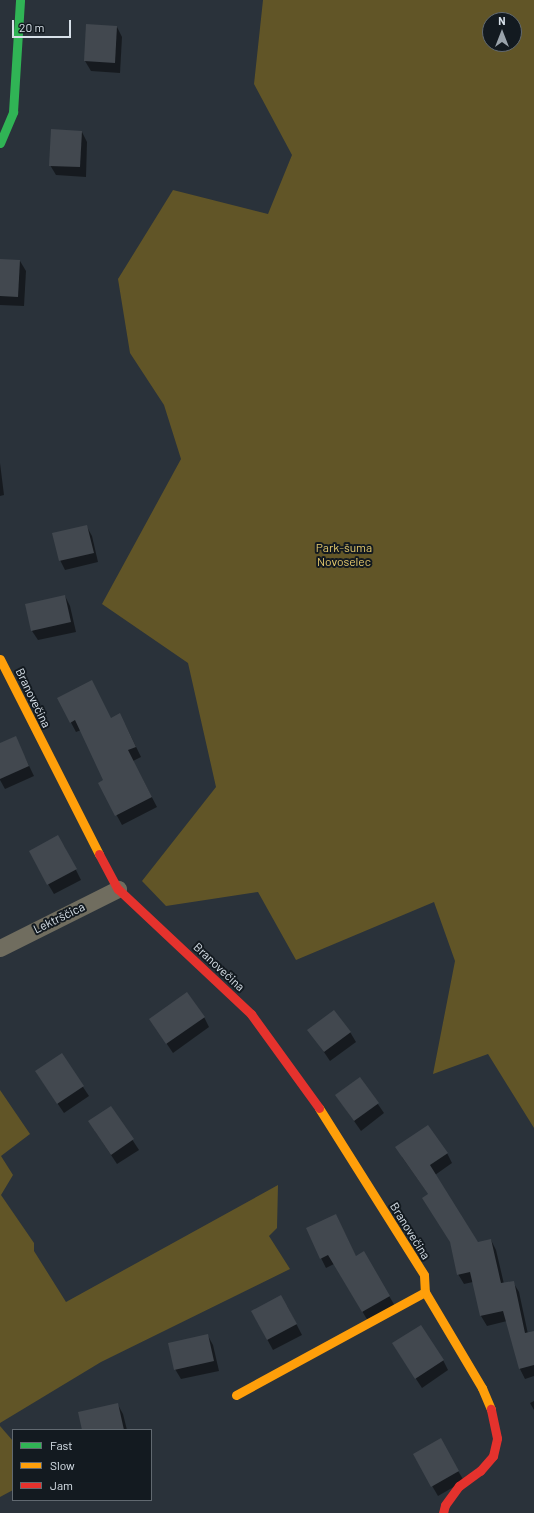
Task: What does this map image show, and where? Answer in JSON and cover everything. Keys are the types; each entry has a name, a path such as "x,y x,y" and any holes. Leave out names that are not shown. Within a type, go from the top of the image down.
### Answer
{"street":[{"path":"0,142 13,112 20,0"},
{"name":"Branovečina","path":"0,659 42,745 118,889 246,1008 261,1026 304,1084 424,1275 425,1292 482,1388 494,1417 497,1438 493,1456 480,1471 459,1486 445,1505 443,1513"},
{"name":"Lektrščica","path":"0,948 118,889"},
{"path":"236,1395 425,1292"}],"green space":[{"name":"Park-šuma Novoselec","path":"263,0 534,0 534,1128 488,1054 433,1074 455,961 434,902 296,960 258,892 166,906 142,881 216,787 188,663 102,604 181,459 164,405 130,353 118,279 173,190 268,214 292,155 254,84"},
{"path":"0,1090 30,1134 1,1156 13,1175 1,1195 34,1243 34,1251 66,1302 278,1185 277,1228 269,1236 290,1269 101,1362 0,1423"},
{"path":"0,1426 12,1440 12,1491 0,1497"}],"building":[{"path":"86,24 117,26 115,63 84,61"},
{"path":"51,129 82,131 80,167 49,166"},
{"path":"0,259 20,260 18,297 0,296"},
{"path":"87,525 94,553 59,561 52,533"},
{"path":"65,595 71,622 31,631 25,604"},
{"path":"92,680 111,718 120,713 136,747 128,750 152,797 115,816 98,783 103,780 75,720 70,723 57,698"},
{"path":"16,736 29,766 0,779 0,743"},
{"path":"58,835 77,869 47,885 29,851"},
{"path":"187,992 205,1017 166,1044 149,1019"},
{"path":"334,1010 351,1032 324,1052 307,1030"},
{"path":"62,1053 84,1086 57,1104 35,1071"},
{"path":"360,1077 379,1103 354,1121 335,1095"},
{"path":"111,1106 134,1139 111,1155 88,1121"},
{"path":"428,1125 448,1153 430,1165 478,1242 491,1239 501,1283 514,1281 525,1333 534,1331 534,1365 519,1369 503,1311 480,1316 470,1272 457,1275 450,1242 422,1198 428,1194 395,1147"},
{"path":"336,1214 356,1256 364,1251 390,1296 362,1312 328,1255 320,1259 306,1228"},
{"path":"281,1295 297,1324 267,1340 251,1311"},
{"path":"421,1325 444,1360 415,1379 392,1343"},
{"path":"208,1334 214,1361 174,1370 168,1343"},
{"path":"118,1403 124,1429 82,1429 78,1412"},
{"path":"441,1438 459,1471 431,1487 413,1454"}],"traffic: fast":[{"path":"0,143 13,112 20,0"}],"traffic: slow":[{"path":"0,659 99,854"},
{"path":"319,1108 424,1275 425,1292 482,1388 491,1409"},
{"path":"236,1395 425,1292"}],"traffic: jam":[{"path":"99,854 118,889 251,1014 319,1108"},
{"path":"443,1513 445,1505 459,1486 480,1471 493,1456 497,1438 491,1409"}]}
